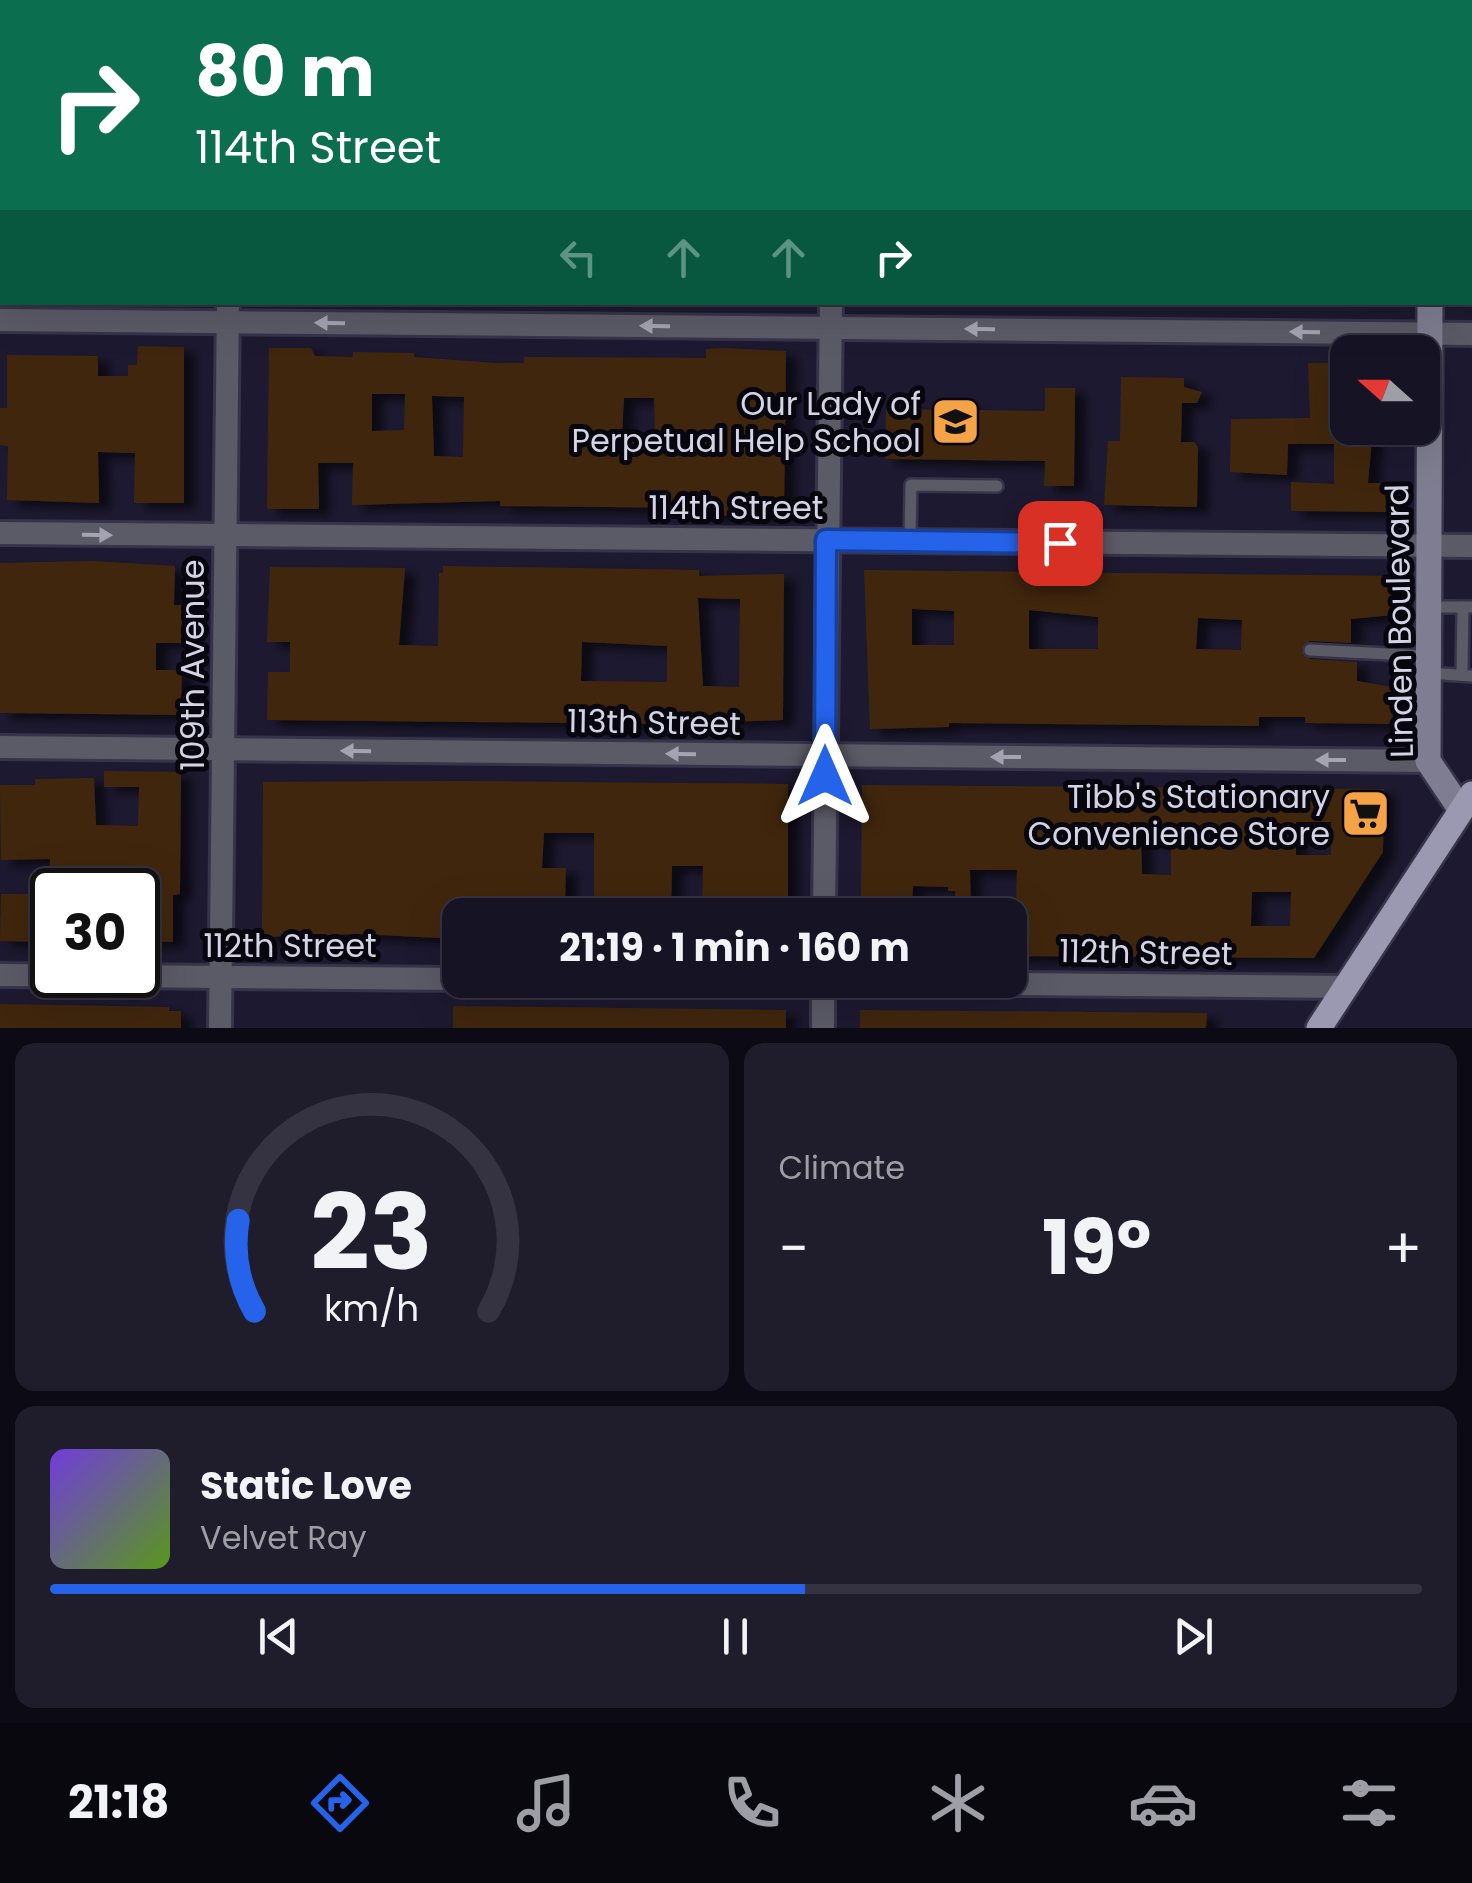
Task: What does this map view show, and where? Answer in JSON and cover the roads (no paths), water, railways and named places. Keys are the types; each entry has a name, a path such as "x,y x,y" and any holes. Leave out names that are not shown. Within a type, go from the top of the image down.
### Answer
{"main road":[{"name":"Linden Boulevard","path":"1430,305 1428,761 1467,802"},
{"path":"1320,1028 1467,802"}],"street":[{"path":"824,898 831,305"},
{"path":"0,320 228,312 830,328 1472,334"},
{"name":"109th Avenue","path":"220,1028 228,312"},
{"name":"114th Street","path":"0,533 1472,546"},
{"name":"113th Street","path":"0,747 1428,761"},
{"name":"112th Street","path":"0,976 442,979"},
{"name":"112th Street","path":"1027,983 1346,986"},
{"path":"823,1028 824,998"}],"lane":[{"path":"910,541 911,485 996,486"},
{"path":"1310,650 1427,664 1467,675 1467,614 1427,608"}],"place":[{"name":"Our Lady of Perpetual Help School","path":"956,421"},
{"name":"Tibb's Stationary Convenience Store","path":"1365,814"}]}
